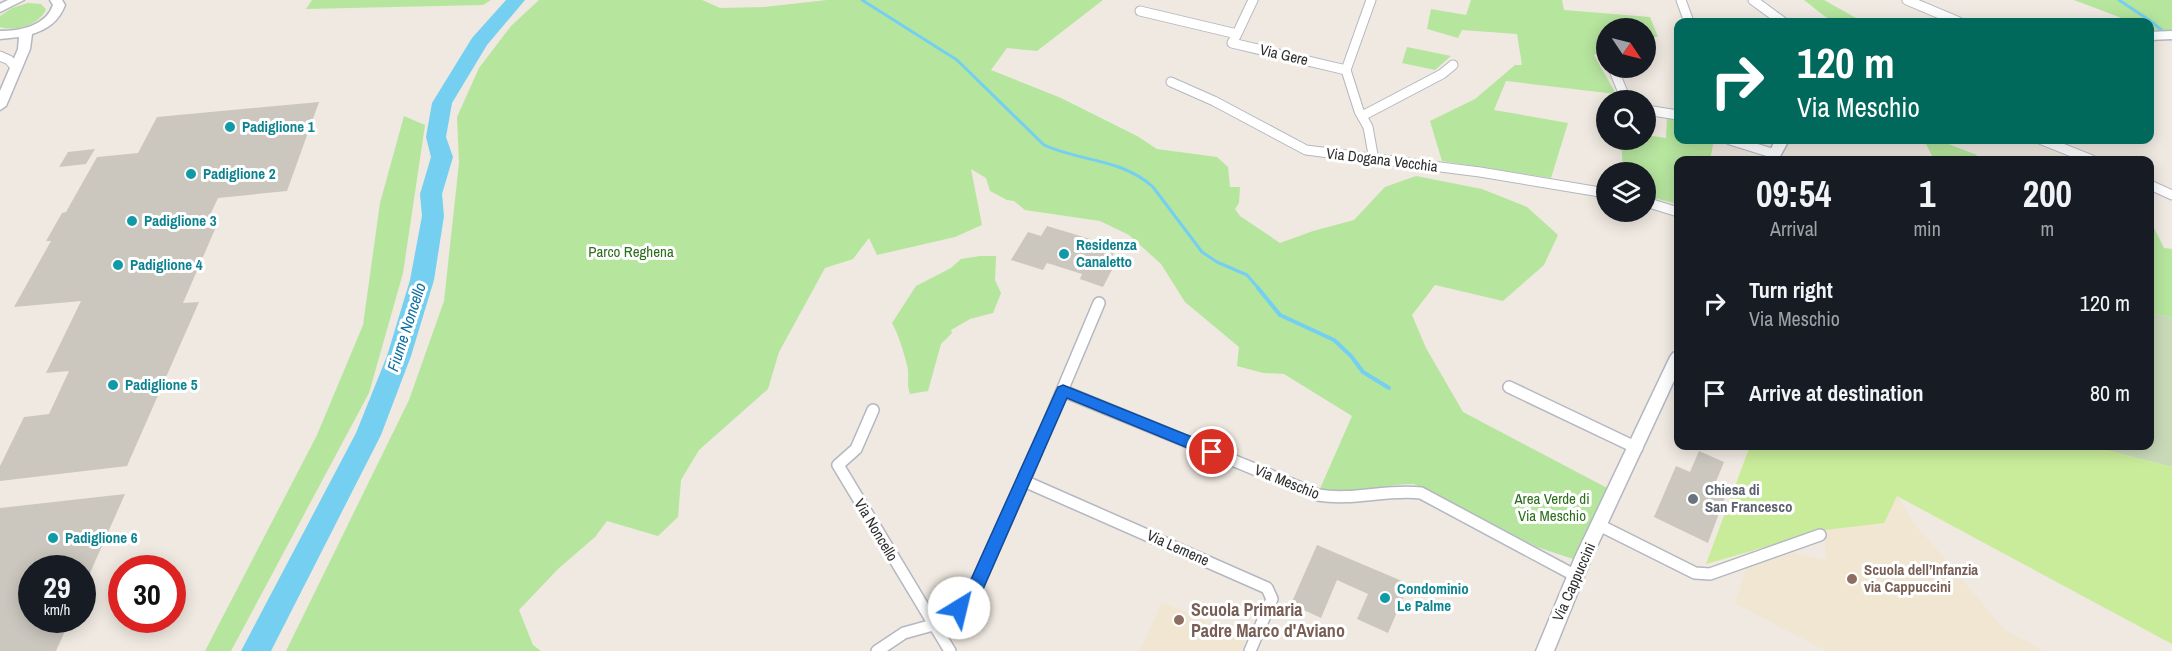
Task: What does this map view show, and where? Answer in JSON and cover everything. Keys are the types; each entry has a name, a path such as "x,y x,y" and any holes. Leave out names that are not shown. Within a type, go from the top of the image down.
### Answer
{"main road":[{"path":"0,35 26,32 54,16 59,5 56,0"},
{"path":"0,106 24,49 26,32"},
{"path":"2154,36 2172,35"},
{"name":"Via Cappuccini","path":"1545,651 1599,525 1674,366"}],"street":[{"path":"1140,11 1237,34 1253,0"},
{"path":"1371,0 1346,70 1359,111 1364,115 1373,146 1374,160"},
{"path":"1681,0 1688,18"},
{"path":"1753,0 1778,18"},
{"path":"1907,0 1951,18"},
{"name":"Via Gere","path":"1237,34 1232,43 1346,70"},
{"path":"0,56 9,60 16,68"},
{"path":"1364,115 1442,74 1453,65"},
{"name":"Via Dogana Vecchia","path":"1171,82 1214,101 1306,150 1480,172 1596,190"},
{"path":"1656,112 1674,114"},
{"path":"1740,144 1771,156"},
{"path":"2052,144 2082,156"},
{"path":"2154,187 2172,195"},
{"path":"1656,205 1674,211"},
{"path":"877,651 904,633 933,625 959,608 974,591 1024,481 1099,303"},
{"path":"1509,387 1637,448"},
{"name":"Via Meschio","path":"1063,391 1318,495 1340,499 1399,490 1421,493 1576,576"},
{"name":"Via Noncello","path":"873,410 856,449 838,465 950,651"},
{"name":"Via Lemene","path":"1024,481 1267,588 1272,599 1250,651"},
{"path":"1599,525 1652,553 1695,573 1703,574 1710,574 1820,536"}],"shaded area":[{"name":"Scuola dell’Infanzia via Cappuccini","path":"1897,496 1913,522 2005,630 2044,651 1826,651 1735,603 1747,566 1793,553 1826,560 1825,530 1883,523"},
{"name":"Scuola Primaria Padre Marco d'Aviano","path":"1162,602 1246,638 1241,651 1140,651"}],"green space":[{"path":"312,0 491,0 483,5 306,9"},
{"name":"Parco Reghena","path":"539,0 702,0 720,8 764,7 827,0 1103,0 1037,51 1007,48 991,70 1061,98 1137,136 1157,149 1217,157 1228,167 1230,187 1240,187 1239,203 1235,209 1240,216 1280,243 1354,220 1385,187 1416,176 1482,189 1527,207 1558,235 1544,265 1503,301 1435,285 1412,315 1426,348 1463,412 1611,490 1576,560 1537,547 1414,484 1343,492 1319,491 1352,416 1284,374 1263,373 1237,366 1239,347 1185,302 1161,264 1129,235 1100,221 1025,210 1014,201 990,191 986,178 971,169 982,225 955,237 877,255 869,238 853,259 825,268 779,352 768,389 699,450 681,480 678,517 658,536 607,521 595,537 558,569 519,610 533,645 541,651 286,651 409,400 444,301 459,163 457,117 479,68 511,26"},
{"path":"1471,0 1562,0 1564,10 1650,18 1596,18 1596,54 1594,55 1596,78 1607,78 1614,90 1596,92 1506,81 1494,110 1568,123 1551,178 1442,161 1430,121 1475,99 1515,65 1522,65 1517,34 1462,30 1458,38 1427,29 1431,9 1466,15"},
{"path":"1804,0 1824,0 1856,18 1828,18"},
{"path":"2074,0 2172,0 2172,30 2154,30 2154,18 2119,17"},
{"path":"28,3 41,4 46,9 43,15 33,23 20,28 0,27 0,16 12,8"},
{"path":"1407,47 1451,56 1435,70 1402,63"},
{"path":"404,116 425,125 403,273 369,393 231,651 205,651 317,435 363,325 380,203"},
{"path":"1667,118 1674,119 1674,144 1713,144 1711,156 1674,156 1674,203 1656,198 1656,162 1622,162 1622,150 1656,150 1656,136 1666,138"},
{"path":"1926,144 1948,144 1977,155 1976,156 1932,156"},
{"path":"2154,228 2164,248 2172,249 2172,318 2154,313"},
{"path":"996,256 995,280 1001,293 993,313 970,319 951,330 952,333 941,344 928,391 910,394 907,365 892,323 916,286 951,268 961,259"},
{"path":"2154,313 2172,318 2172,467 2106,450 2154,450"},
{"path":"1749,450 2106,450 2172,467 2172,644 1897,496 1884,523 1825,530 1706,564"}],"building":[{"path":"319,102 287,191 218,198 204,228 216,227 183,303 199,302 127,466 0,481 0,466 24,417 49,414 69,371 46,373 81,301 14,307 51,241 46,241 62,213 66,212 97,157 138,153 157,117"},
{"path":"95,149 86,164 59,167 68,152"},
{"name":"Residenza Canaletto","path":"1047,226 1117,247 1108,264 1114,266 1103,287 1080,279 1082,274 1047,263 1043,270 1011,260 1028,232 1041,236"},
{"name":"Chiesa di San Francesco","path":"1699,451 1724,462 1715,484 1728,489 1708,543 1654,517 1676,466 1690,472"},
{"name":"Padiglione 6","path":"125,494 96,559 96,555 18,555 18,633 64,633 56,651 0,651 0,508"},
{"path":"1317,545 1409,584 1388,633 1357,619 1368,594 1337,580 1321,618 1291,604"}],"waterway":[{"name":"Fiume Noncello","path":"256,651 368,435 399,356 422,280 433,216 431,194 442,157 436,137 442,103 479,42 516,0"},
{"path":"862,0 957,60 1044,145 1072,155 1114,165 1141,178 1153,187 1202,252 1217,262 1247,275 1259,289"},
{"path":"2119,0 2146,18"},
{"path":"2154,24 2172,39"},
{"path":"1258,288 1280,315 1334,340 1351,356 1363,372 1389,388"}],"place":[{"name":"Padiglione 1","path":"230,127"},
{"name":"Padiglione 2","path":"191,174"},
{"name":"Padiglione 3","path":"132,221"},
{"name":"Residenza Canaletto","path":"1064,254"},
{"name":"Padiglione 4","path":"118,265"},
{"name":"Padiglione 5","path":"113,385"},
{"name":"Chiesa di San Francesco","path":"1693,499"},
{"name":"Padiglione 6","path":"53,538"},
{"name":"Scuola dell’Infanzia via Cappuccini","path":"1852,579"},
{"name":"Condominio Le Palme","path":"1385,598"},
{"name":"Scuola Primaria Padre Marco d'Aviano","path":"1179,620"}],"route":[{"path":"959,608 974,591 1063,391 1212,452"}],"park label":[{"name":"Area Verde di Via Meschio","path":"1552,508"}]}
